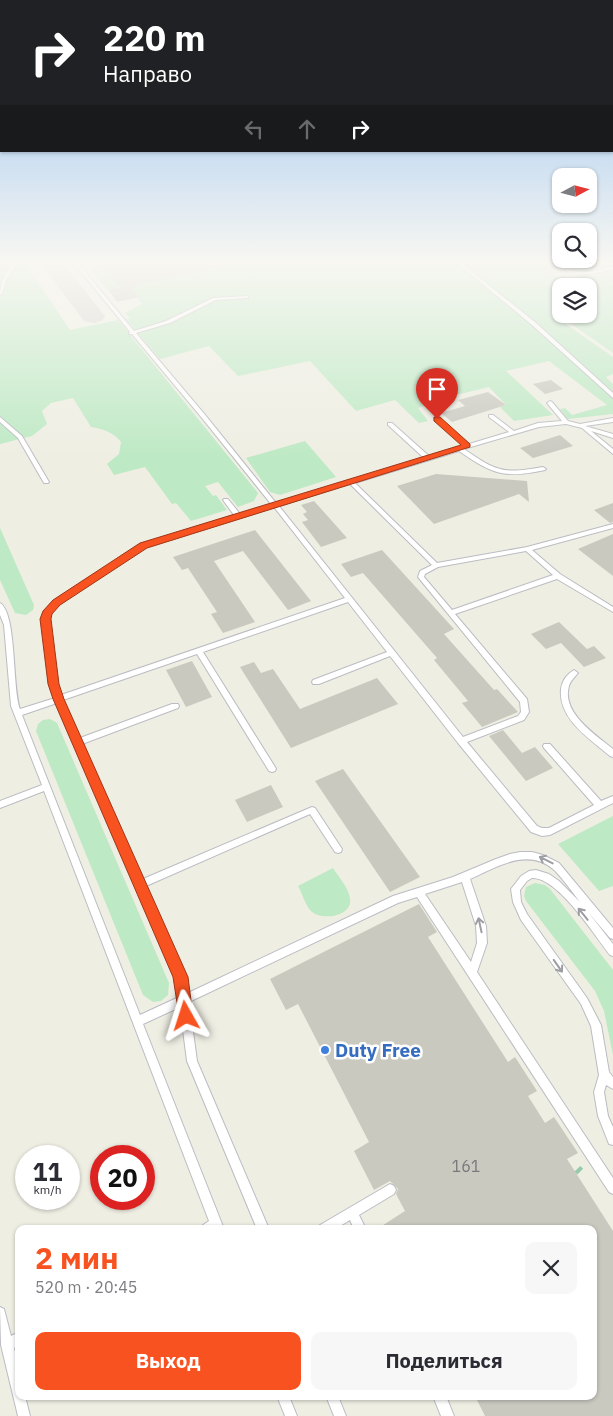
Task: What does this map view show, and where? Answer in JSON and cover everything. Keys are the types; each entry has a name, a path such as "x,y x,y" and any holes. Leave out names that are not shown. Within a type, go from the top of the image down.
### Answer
{"lane":[{"path":"128,328 222,439 348,600 534,829 550,832 613,799"},
{"path":"131,332 146,328"},
{"path":"538,328 613,396"},
{"path":"550,403 566,422"},
{"path":"491,416 512,432"},
{"path":"0,419 20,437 46,482"},
{"path":"437,419 467,446"},
{"path":"580,426 613,420"},
{"path":"261,1225 192,1062 181,977 59,699 54,684 46,619 53,606 139,547 273,504 538,424 566,422 613,436"},
{"path":"390,424 427,458"},
{"path":"580,426 613,452"},
{"path":"458,448 491,470 517,474 543,469"},
{"path":"350,481 436,566"},
{"path":"226,500 238,516"},
{"path":"461,741 521,718 526,707 524,701 421,577 422,573 425,569 436,566 527,549 613,526"},
{"path":"527,549 558,576 613,610"},
{"path":"451,613 558,576"},
{"path":"18,713 348,600"},
{"path":"0,605 7,625 4,651 13,698 18,713 137,1022 212,1225"},
{"path":"199,652 272,769"},
{"path":"316,682 391,653"},
{"path":"574,673 565,685 565,703 577,722 613,754"},
{"path":"78,742 175,706"},
{"path":"546,746 600,806"},
{"path":"0,805 46,787"},
{"path":"141,884 312,810 338,849"},
{"path":"137,1022 396,899 465,877 511,856 529,854 544,858 556,866 613,935"},
{"path":"613,952 561,887 549,878 536,874 523,878 515,888 517,902 524,917 584,1001 596,1025 604,1075 600,1100 603,1116 613,1140"},
{"path":"465,877 481,926 482,943 472,972"},
{"path":"419,892 613,1188"},
{"path":"604,1075 613,1084"},
{"path":"331,1225 390,1190"},
{"path":"352,1214 358,1225"},
{"path":"0,1313 15,1378"},
{"path":"7,1345 15,1340"},
{"path":"20,1400 24,1416"},
{"path":"284,1400 290,1416"},
{"path":"334,1400 340,1416"},
{"path":"441,1400 448,1416"}],"path":[{"path":"576,1173 588,1162"}],"green space":[{"path":"0,328 69,328 70,330 79,328 125,328 258,493 254,501 238,507 218,482 205,486 213,496 216,495 227,510 191,521 176,503 172,504 145,467 114,475 107,464 119,454 121,442 108,432 91,427 73,398 51,403 42,411 47,424 32,436 0,444"},
{"path":"134,328 572,328 613,357 613,374 606,377 613,384 613,414 568,419 560,409 565,408 572,415 607,405 549,361 506,371 553,415 514,421 500,407 506,405 489,387 444,398 418,408 428,421 419,423 395,400 356,411 310,361 238,376 209,346 160,359"},
{"path":"577,328 613,328 613,353"},
{"path":"305,441 336,477 280,495 270,492 246,458"},
{"path":"0,528 34,605 33,610 26,615 15,613 0,580"},
{"path":"50,719 57,723 169,983 168,995 161,1001 153,1002 143,995 36,731 38,724 43,720"},
{"path":"613,816 613,886 599,891 558,844"},
{"path":"333,868 348,891 350,905 341,913 321,916 310,910 298,886"},
{"path":"535,883 545,885 550,889 613,970 613,1055 604,1011 595,991 526,901 524,896 526,887"}],"building":[{"path":"551,380 563,389 545,394 533,384"},
{"path":"488,392 506,405 452,422 441,413 465,406 458,400"},
{"path":"560,435 573,446 533,458 520,448"},
{"path":"436,474 527,481 529,502 519,494 434,524 397,486"},
{"path":"314,501 347,538 321,547 302,522 308,520 303,514 307,512 301,505"},
{"path":"613,503 613,522 610,523 594,510"},
{"path":"255,530 311,601 288,610 243,551 214,561 255,622 223,633 211,614 217,612 188,568 182,570 173,557"},
{"path":"613,534 613,576 578,549"},
{"path":"382,550 454,629 444,634 494,690 497,689 518,712 482,727 462,703 468,701 434,660 437,658 363,573 351,577 341,564"},
{"path":"559,622 587,649 594,646 606,658 584,667 561,643 546,649 531,634"},
{"path":"192,661 212,697 186,707 166,670"},
{"path":"254,662 261,673 273,669 300,709 377,678 398,704 291,748 240,667"},
{"path":"503,730 522,753 535,747 553,768 526,781 489,736"},
{"path":"343,769 420,877 390,892 315,781"},
{"path":"271,785 283,807 247,822 235,800"},
{"path":"419,904 437,932 428,937 508,1062 515,1057 537,1091 528,1096 545,1123 554,1117 578,1153 567,1159 613,1231 613,1416 485,1416 477,1400 597,1400 597,1225 383,1225 405,1211 396,1194 398,1189 390,1181 374,1190 354,1151 369,1142 298,1004 286,1010 270,979"}],"place":[{"name":"Duty Free","path":"325,1050"}],"route":[{"path":"186,1016 181,977 59,699 54,684 46,619 47,613 57,602 144,545 467,446 437,419"}]}
